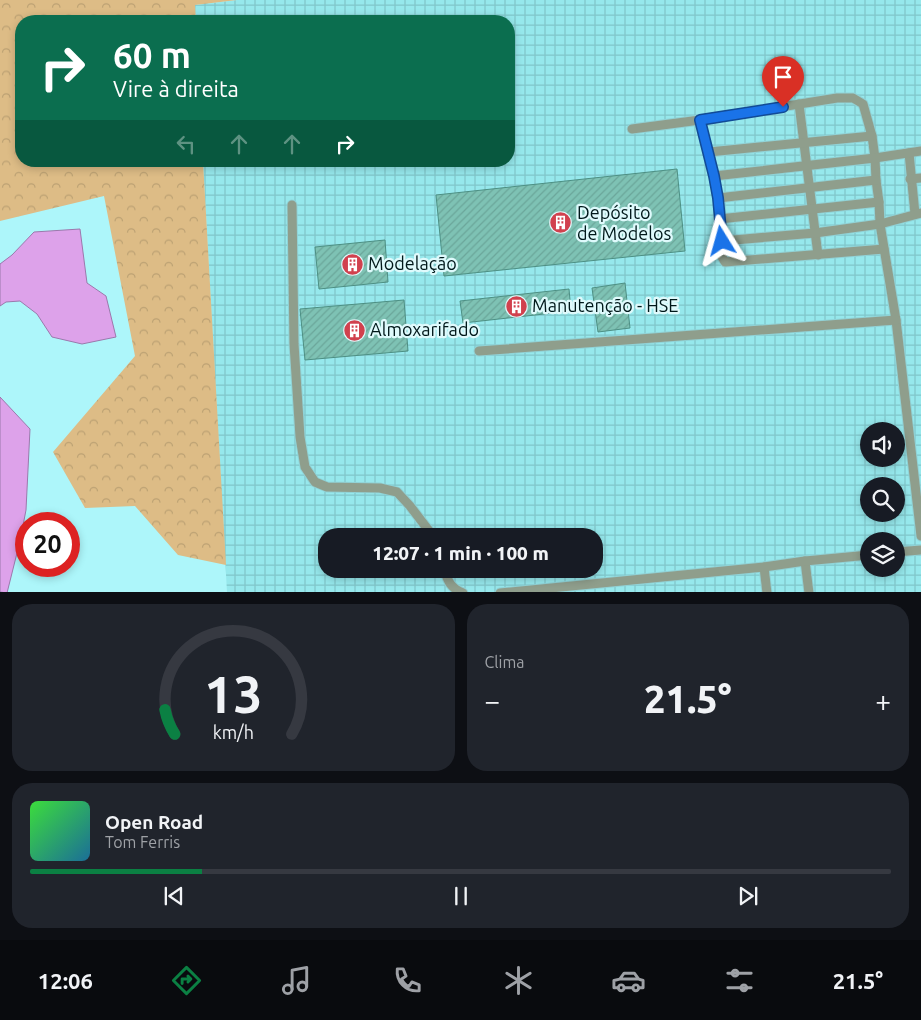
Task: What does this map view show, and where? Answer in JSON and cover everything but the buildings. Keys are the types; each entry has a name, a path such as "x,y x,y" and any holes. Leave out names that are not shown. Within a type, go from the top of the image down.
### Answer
{"lane":[{"path":"632,129 837,98 853,98 863,104 872,136 875,158 880,224 896,320 921,536"},
{"path":"799,104 818,255"},
{"path":"700,120 709,152 718,198 722,257 725,262 884,248"},
{"path":"709,152 872,136"},
{"path":"714,176 921,152"},
{"path":"722,241 815,233 880,224 918,213 910,179 908,153"},
{"path":"910,179 921,178"},
{"path":"718,198 876,180"},
{"path":"719,219 879,202"},
{"path":"292,205 294,344 300,438 305,467 315,482 328,487 380,488 397,492 427,528"},
{"path":"480,351 896,320"},
{"path":"905,551 921,550"},
{"path":"500,592 764,567 860,556"},
{"path":"805,561 809,592"},
{"path":"764,567 767,592"},
{"path":"447,578 455,590 463,592"}],"shaded area":[{"path":"237,0 921,0 921,592 227,592 203,167 515,167 515,15 196,15 195,5"},
{"path":"80,229 87,283 106,296 116,337 82,344 52,337 37,314 20,301 6,302 0,306 0,264 12,255 34,232"},
{"path":"0,397 30,429 26,510 26,512 15,512 15,561 7,592 0,592"}],"green space":[{"path":"0,0 237,0 195,5 196,15 15,15 15,167 203,167 226,565 178,555 135,506 85,508 53,452 135,356 104,196 0,221"}],"place":[{"name":"Depósito de Modelos","path":"561,223"},
{"name":"Modelação","path":"352,264"},
{"name":"Manutenção - HSE","path":"516,306"},
{"name":"Almoxarifado","path":"354,330"}],"route":[{"path":"722,241 718,198 709,152 700,120 783,107"}]}
